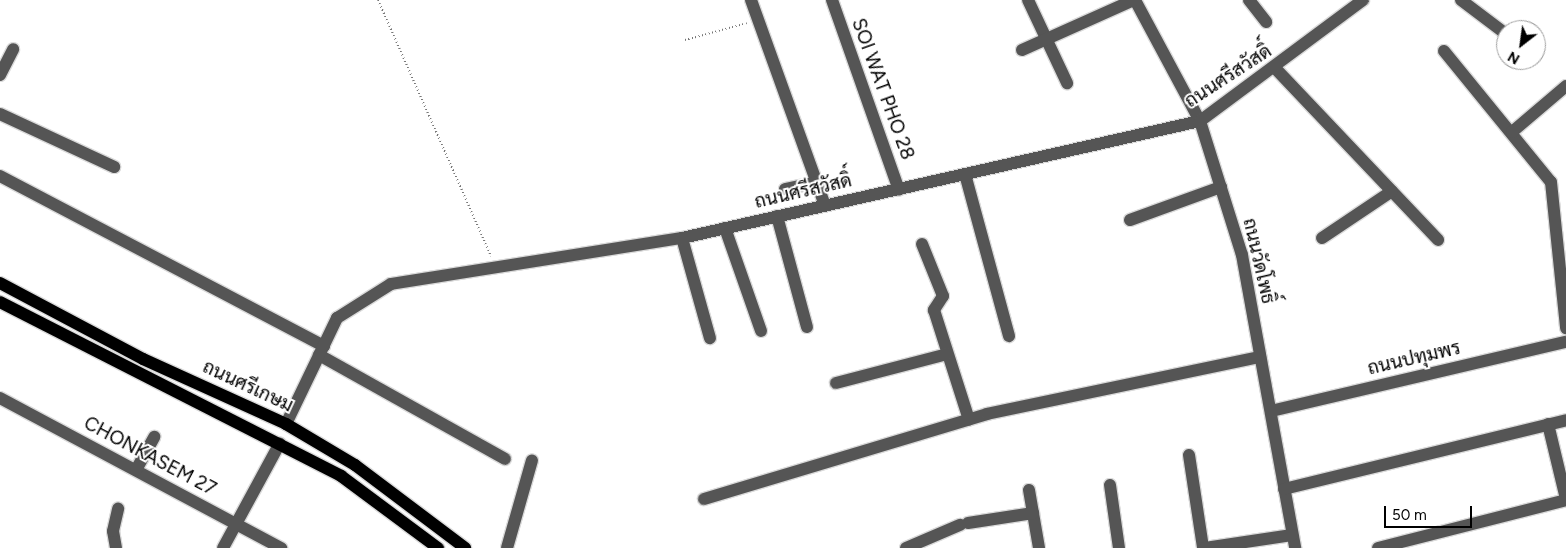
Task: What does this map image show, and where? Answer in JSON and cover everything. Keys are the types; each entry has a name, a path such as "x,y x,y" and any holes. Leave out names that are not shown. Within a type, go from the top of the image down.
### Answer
{"main road":[{"name":"ถนนศรีเกษม","path":"0,283 143,358 286,424 355,465 465,548"},
{"name":"ถนนศรีเกษม","path":"0,302 135,374 280,443 341,476 438,548"}],"street":[{"path":"751,0 824,203"},
{"name":"SOI WAT PHO 28","path":"832,0 899,190"},
{"path":"1028,0 1067,83"},
{"path":"1022,50 1134,0"},
{"name":"ถนนวัดโพธิ์","path":"1134,0 1200,121 1242,255 1295,548"},
{"path":"1249,0 1266,22"},
{"name":"ถนนศรีสวัสดิ์","path":"286,424 337,318 391,284 496,269 682,238 824,203 899,190 1200,121 1275,68 1363,0"},
{"path":"1461,0 1496,26"},
{"path":"0,74 13,49"},
{"path":"1444,51 1551,182 1566,328"},
{"path":"1275,68 1438,240"},
{"path":"1512,132 1566,86"},
{"path":"0,114 114,167"},
{"path":"965,174 1009,336"},
{"path":"0,176 321,350 504,458"},
{"path":"784,189 817,182"},
{"path":"1130,220 1221,187"},
{"path":"1322,238 1392,191"},
{"path":"777,216 807,327"},
{"path":"725,228 761,331"},
{"path":"682,238 710,338"},
{"path":"922,244 943,296 934,310 969,420"},
{"name":"ถนนปทุมพร","path":"1271,411 1566,342"},
{"path":"836,383 947,354"},
{"path":"704,499 969,420 1260,357"},
{"name":"CHONKASEM 27","path":"0,398 281,548"},
{"path":"1284,489 1566,420"},
{"path":"1378,548 1566,500 1548,424"},
{"path":"136,470 154,437"},
{"path":"223,548 280,443"},
{"path":"1189,455 1210,548 1292,535"},
{"path":"507,548 532,460"},
{"path":"1110,485 1119,548"},
{"path":"1029,490 1039,548"},
{"path":"116,548 112,531 118,509"},
{"path":"906,548 964,524 1033,513"}],"path":[{"path":"378,0 496,269"},
{"path":"685,40 758,20"}]}
